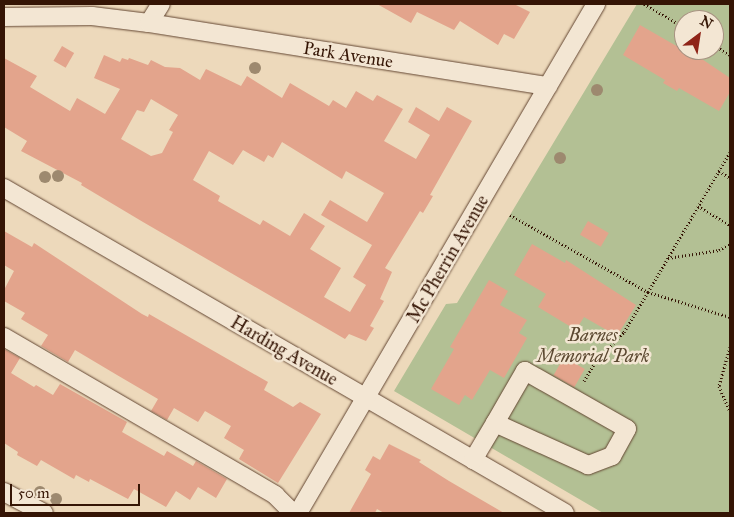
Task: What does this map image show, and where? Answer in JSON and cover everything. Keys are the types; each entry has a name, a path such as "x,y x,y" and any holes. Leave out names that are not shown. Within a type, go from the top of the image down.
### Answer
{"street":[{"path":"149,23 160,4"},
{"name":"Mc Pherrin Avenue","path":"298,513 596,4"},
{"name":"Park Avenue","path":"4,17 92,16 149,23 548,86"},
{"name":"Harding Avenue","path":"4,188 565,513"},
{"path":"4,337 275,495 293,513"},
{"path":"473,460 525,371 628,429 612,456 588,465 495,423"},
{"path":"4,492 44,513"}],"path":[{"path":"644,4 674,21"},
{"path":"584,381 596,361 624,332 730,152"},
{"path":"719,171 730,178"},
{"path":"698,206 730,225"},
{"path":"510,215 648,292 730,317"},
{"path":"667,259 719,250 730,244"},
{"path":"730,347 719,386 730,412"}],"green space":[{"name":"Barnes Memorial Park","path":"637,4 730,4 730,513 603,513 394,391 446,304 457,303"}],"building":[{"path":"377,4 514,4 530,12 514,39 504,34 498,45 460,21 454,30 417,12 411,23"},
{"path":"640,25 674,45 674,60 703,60 730,78 730,92 719,111 679,88 677,91 663,83 665,80 623,55"},
{"path":"62,46 74,53 66,68 54,61"},
{"path":"104,55 120,62 122,58 128,60 129,58 148,65 151,60 165,67 180,68 200,80 206,69 241,86 247,76 282,98 290,83 329,106 333,100 346,108 356,91 373,101 377,95 403,109 384,141 416,159 430,135 408,122 416,107 439,121 447,107 472,121 430,195 433,196 423,213 420,211 385,268 392,272 380,299 384,301 370,326 374,328 366,341 349,334 345,339 143,222 81,185 82,183 21,151 27,141 4,127 4,58 37,76 30,87 70,111 77,98 105,114 120,89 94,78","holes":["151,99 178,115 169,130 173,132 162,153 151,156 121,139 137,110 144,112","282,142 342,179 346,171 384,193 367,222 330,200 321,215 372,245 353,277 366,285 350,312 324,297 341,268 310,249 325,226 304,213 290,236 263,220 260,225 218,201 220,196 193,180 209,151 233,165 243,150 264,162 268,155 273,158"]},
{"path":"588,221 609,233 601,247 580,235"},
{"path":"4,231 32,247 34,243 142,314 148,317 149,314 268,382 264,390 293,407 300,402 321,414 278,483 239,459 244,450 224,438 231,426 205,411 198,422 174,408 167,420 151,411 158,399 75,350 68,362 41,346 48,335 21,319 25,313 4,301 4,290 14,271 4,265"},
{"path":"532,244 565,263 566,260 636,305 617,336 584,317 576,330 538,307 546,294 514,275"},
{"path":"489,280 508,291 500,305 527,320 519,333 527,338 504,378 490,370 472,400 465,395 459,405 431,389 454,349 450,347"},
{"path":"4,349 20,358 11,373 34,387 36,385 53,395 60,384 127,422 122,432 164,456 167,451 193,466 196,461 227,479 216,498 198,487 190,500 176,491 166,507 134,489 128,499 90,479 89,482 76,475 74,479 41,460 37,466 17,455 18,452 4,443"},
{"path":"564,357 585,369 574,387 554,375"},
{"path":"389,444 421,460 419,462 504,513 384,513 377,509 375,513 349,513 371,474 365,470 373,456 380,460"}]}
